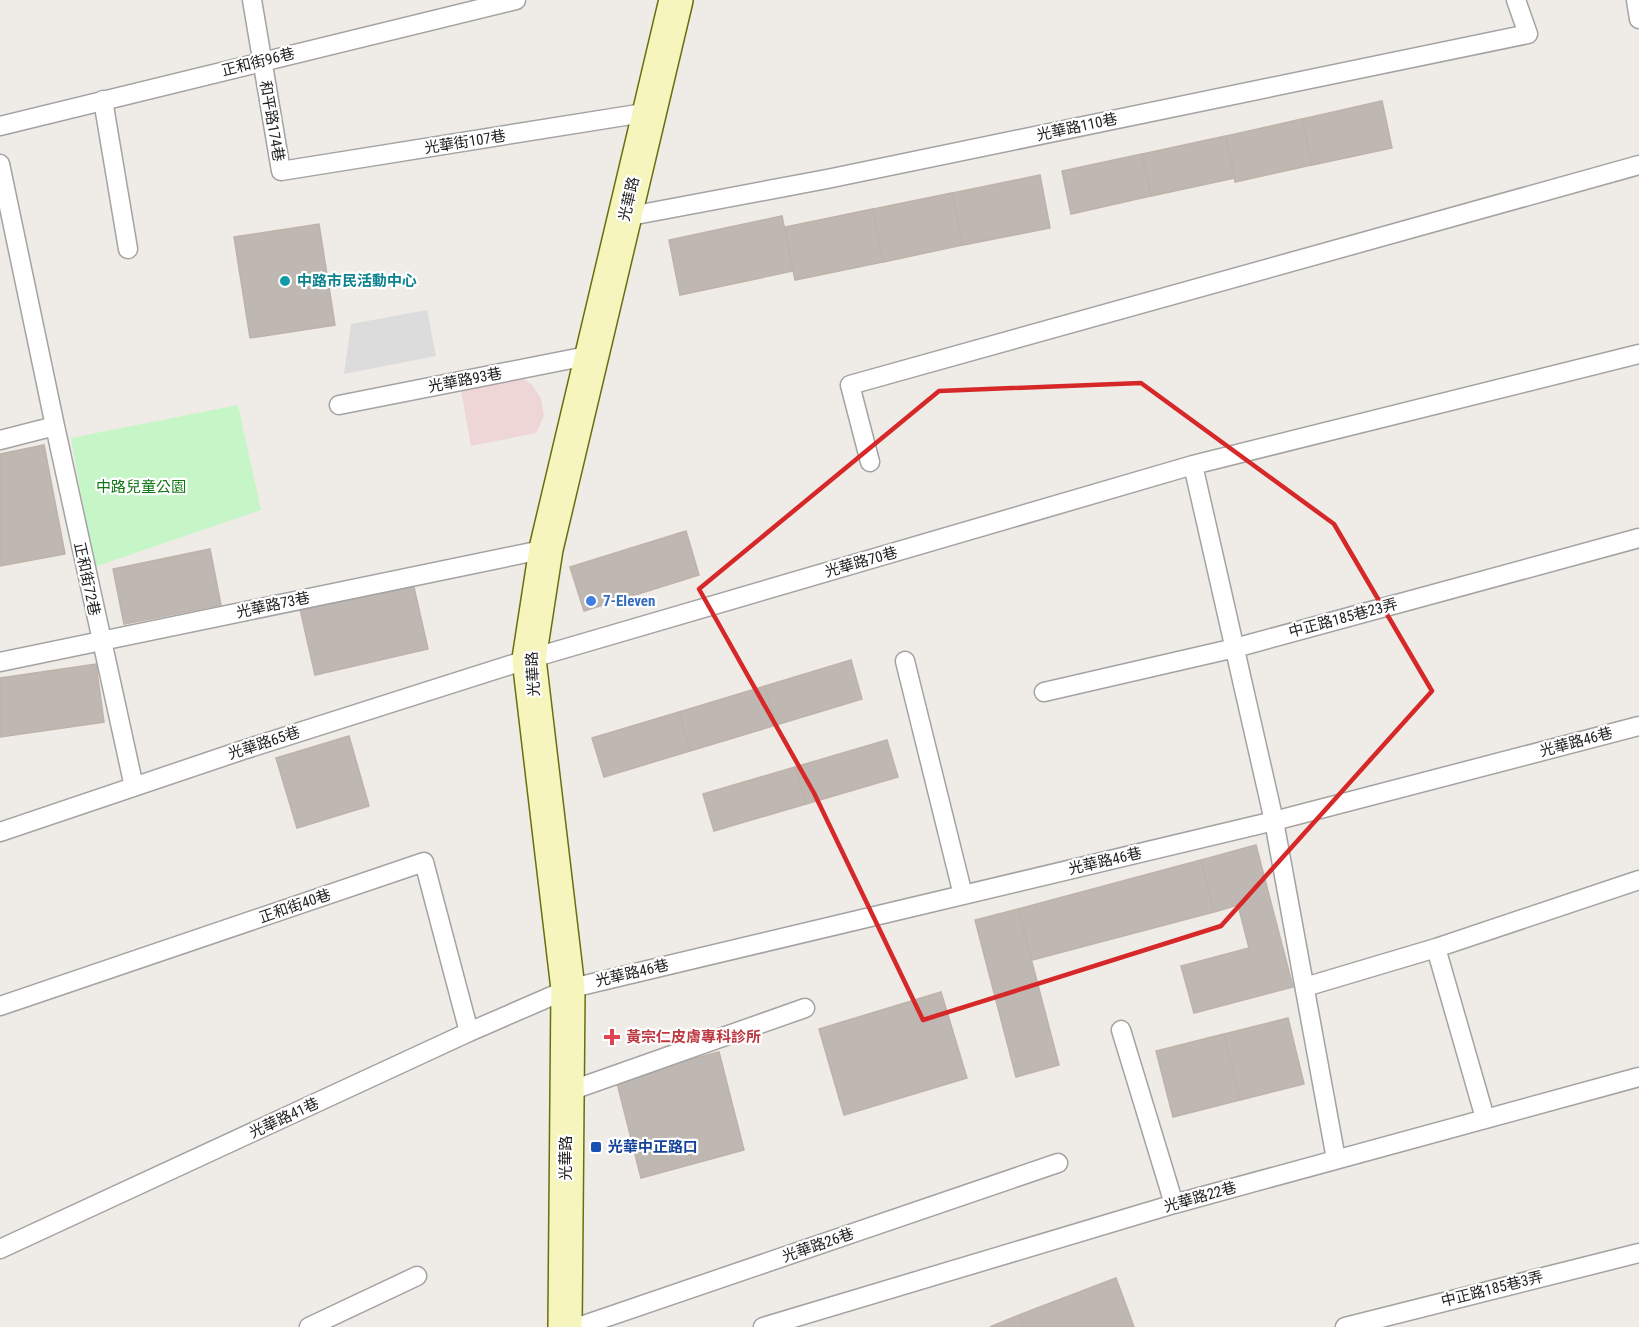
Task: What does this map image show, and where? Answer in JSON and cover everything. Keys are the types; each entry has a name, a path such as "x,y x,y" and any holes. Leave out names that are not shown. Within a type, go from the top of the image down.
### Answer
{"street":[{"name":"光華路","path":"565,1327 568,988 529,658 546,549 676,0"}],"lane":[{"name":"和平路174巷","path":"252,0 281,171"},
{"name":"正和街96巷","path":"0,126 261,62 459,7 516,0"},
{"name":"光華路110巷","path":"625,217 827,179 1528,34 1516,0"},
{"path":"1636,0 1639,19"},
{"path":"103,100 128,249"},
{"name":"光華街107巷","path":"281,171 650,112"},
{"path":"0,164 55,426 0,440"},
{"path":"870,462 850,385 1639,165"},
{"name":"光華路70巷","path":"529,658 1193,465 1639,354"},
{"name":"光華路93巷","path":"339,405 592,355"},
{"name":"正和街72巷","path":"55,426 134,787"},
{"path":"1193,465 1274,821 1336,1159"},
{"name":"中正路185巷23弄","path":"1044,692 1235,648 1639,538"},
{"name":"光華路73巷","path":"0,662 546,549"},
{"name":"光華路65巷","path":"0,832 243,750 529,658"},
{"path":"905,661 963,895"},
{"name":"光華路46巷","path":"568,988 1274,821 1639,726"},
{"name":"正和街40巷","path":"0,1006 424,862 469,1032"},
{"path":"1305,987 1436,948 1639,880"},
{"path":"1436,948 1485,1118"},
{"name":"光華路41巷","path":"0,1249 568,988"},
{"path":"567,1092 805,1008"},
{"path":"1121,1030 1174,1204"},
{"name":"光華路22巷","path":"763,1327 1174,1204 1639,1077"},
{"name":"光華路26巷","path":"578,1327 1058,1163"},
{"name":"中正路185巷3弄","path":"1345,1327 1639,1253"},
{"path":"309,1327 417,1276"}],"highlighted area":[{"path":"1141,383 1334,524 1432,691 1221,926 923,1020 814,793 699,589 939,391"}],"shaded area":[{"path":"427,310 436,356 344,374 351,324"},
{"path":"523,378 532,385 541,398 544,416 536,433 471,446 461,390"}],"green space":[{"name":"中路兒童公園","path":"238,405 261,510 94,567 71,438"}],"building":[{"path":"1382,101 1392,148 1312,165 1302,119"},
{"path":"1302,119 1312,165 1235,182 1226,136"},
{"path":"1226,136 1235,178 1151,196 1142,154"},
{"path":"1142,154 1151,196 1071,214 1062,171"},
{"path":"1040,175 1050,228 963,245 952,193"},
{"path":"952,193 963,245 883,262 873,209"},
{"path":"873,209 883,262 795,280 785,227"},
{"path":"782,216 793,271 680,295 669,240"},
{"name":"中路市民活動中心","path":"319,224 335,325 250,338 234,237"},
{"path":"44,445 65,554 0,566 0,454"},
{"path":"686,531 699,575 584,611 570,567"},
{"path":"210,549 221,605 124,624 113,569"},
{"path":"413,583 428,649 315,675 300,609"},
{"path":"851,660 862,699 776,725 765,686"},
{"path":"96,664 104,722 0,737 0,678"},
{"path":"765,686 776,725 690,751 679,712"},
{"path":"679,712 690,751 604,777 592,738"},
{"path":"349,736 369,806 297,828 276,758"},
{"path":"887,740 898,777 806,804 795,767"},
{"path":"795,767 806,804 714,831 703,794"},
{"path":"1256,845 1293,987 1194,1013 1181,966 1249,948 1238,905 1214,912 1201,860"},
{"path":"1201,860 1214,912 1032,960 1018,909"},
{"path":"1018,909 1059,1065 1016,1077 975,920"},
{"path":"941,992 967,1078 844,1115 819,1029"},
{"path":"1288,1018 1304,1084 1240,1100 1224,1034"},
{"path":"1224,1034 1240,1100 1173,1117 1156,1051"},
{"path":"719,1052 744,1150 641,1178 616,1079"},
{"path":"1116,1278 1134,1327 1024,1327 1019,1315"},
{"path":"1019,1315 1024,1327 990,1327"}],"place":[{"name":"中路市民活動中心","path":"285,281"},
{"name":"7-Eleven","path":"591,601"},
{"name":"黃宗仁皮膚專科診所","path":"612,1037"},
{"name":"光華中正路口","path":"596,1147"}]}
